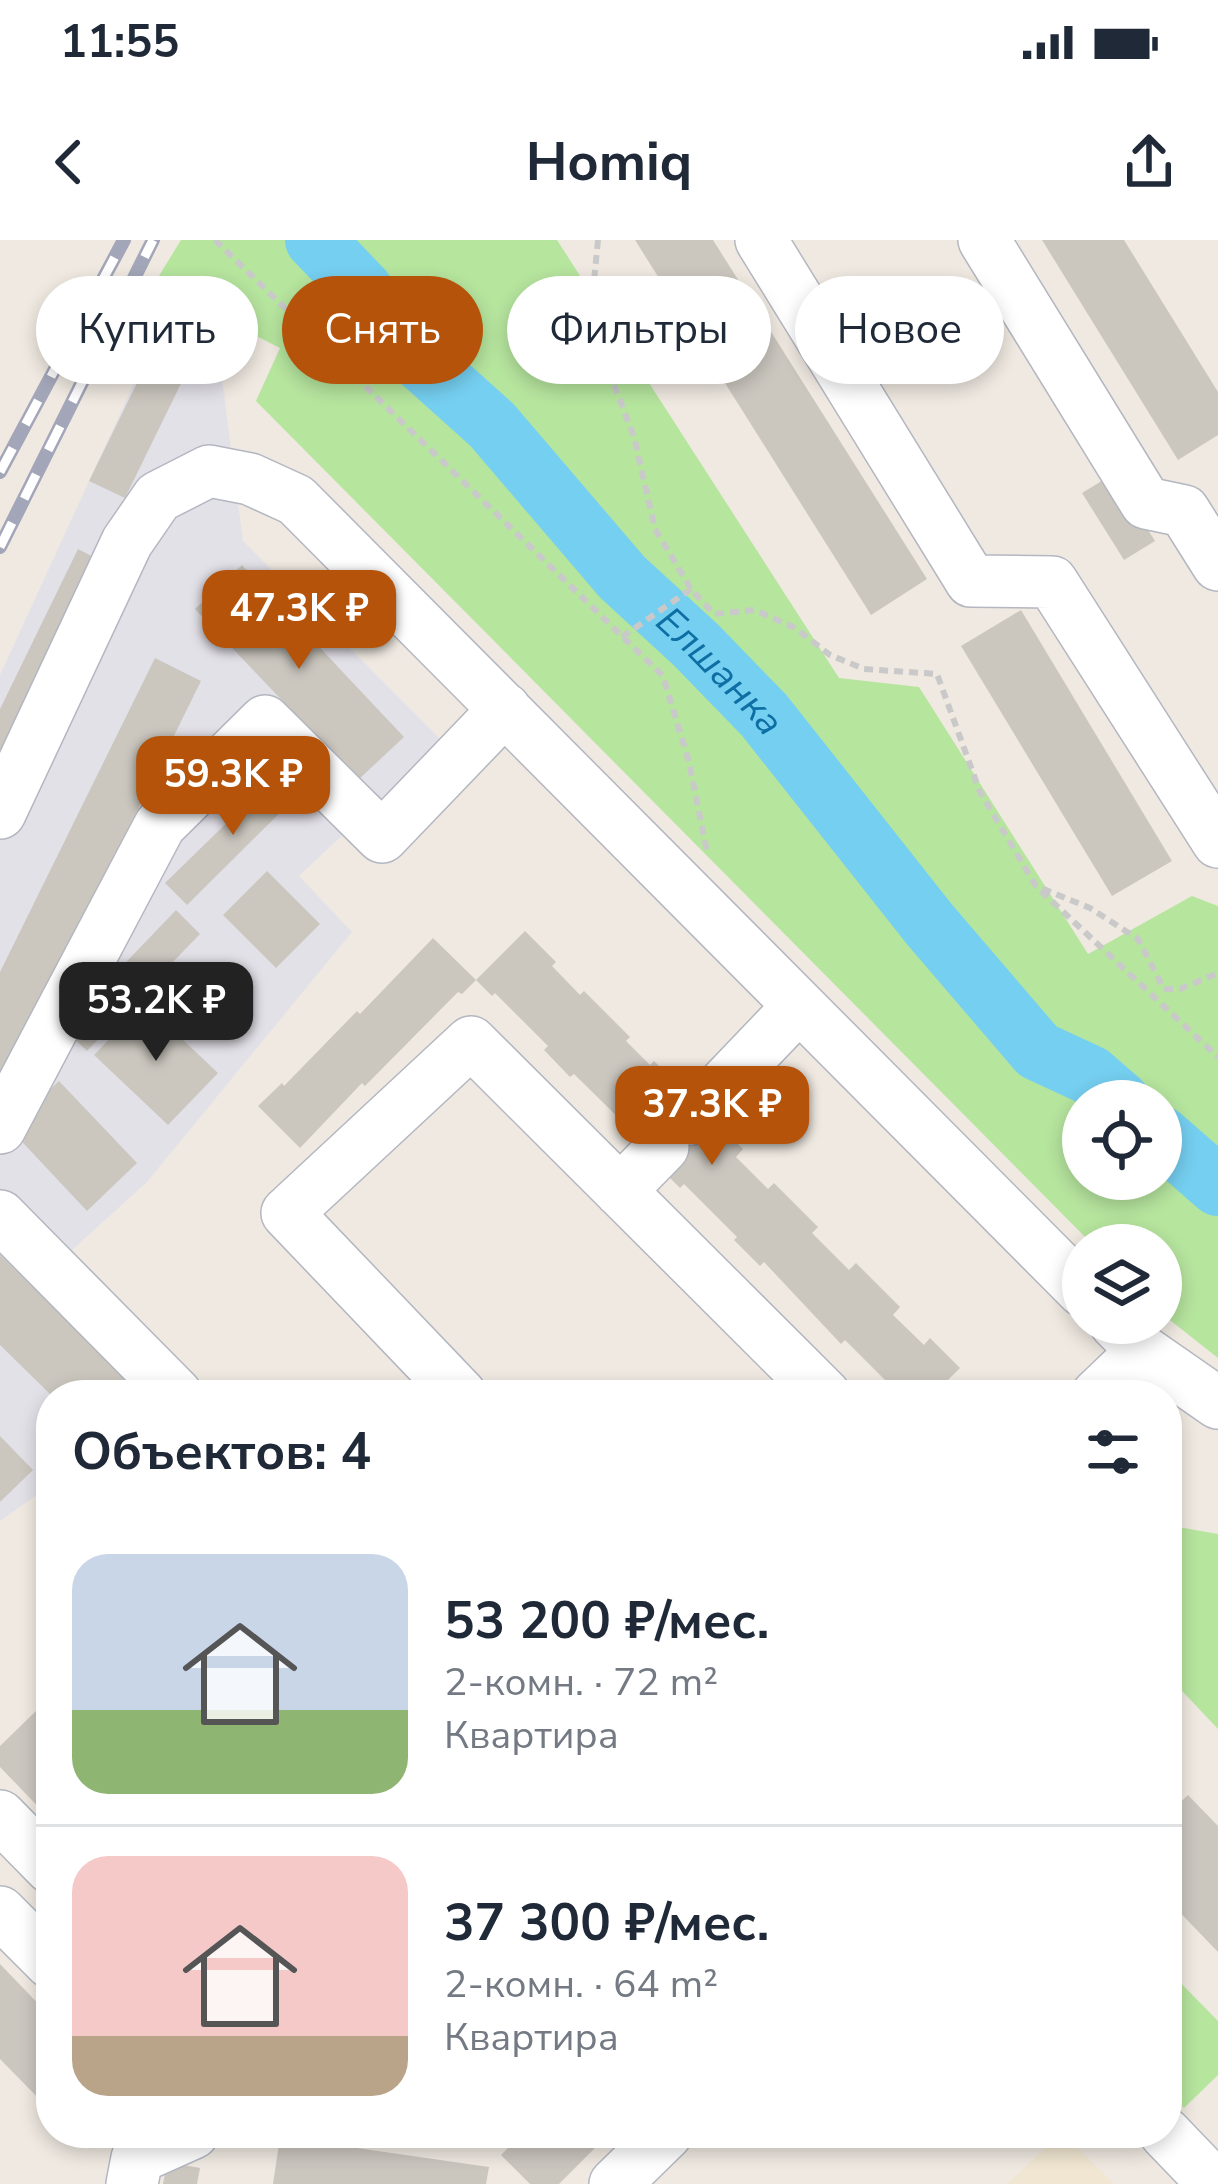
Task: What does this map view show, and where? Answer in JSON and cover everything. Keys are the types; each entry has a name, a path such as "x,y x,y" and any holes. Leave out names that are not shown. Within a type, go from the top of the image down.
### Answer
{"street":[{"path":"760,240 971,581 1052,583 1218,842"},
{"path":"984,240 1146,503 1184,511 1218,565"},
{"path":"0,812 127,542 158,497 209,471 250,479 296,500 1062,1270"},
{"path":"0,1128 160,825 265,721 382,837 505,710"},
{"path":"620,1191 799,1006"},
{"path":"447,1380 286,1213 471,1042 810,1380"},
{"path":"0,1216 162,1380"},
{"path":"1105,1380 1125,1344"},
{"path":"1138,1344 1218,1403"},
{"path":"0,1816 36,1853"},
{"path":"0,1912 36,1948"},
{"path":"615,2184 652,2148"},
{"path":"1179,2148 1214,2184"}],"path":[{"path":"215,240 663,676 710,865"},
{"path":"598,240 590,322 634,437 655,529 691,589 714,614 755,610 795,628 830,655 864,669 937,674 980,792 1036,886 1218,1057"},
{"path":"622,637 691,589"},
{"path":"1036,886 1090,908 1138,939 1164,989 1180,989 1218,973"}],"shaded area":[{"path":"134,384 223,384 243,541 442,741 299,876 352,932 147,1182 72,1250 199,1380 36,1380 36,1496 0,1521 0,675"},
{"path":"1046,2148 1077,2148 1114,2184 1007,2184"}],"green space":[{"path":"181,240 557,240 580,276 507,276 507,384 650,384 839,678 919,687 1088,954 1192,896 1218,906 1218,1358 1182,1330 1182,1224 1072,1224 256,401 280,348 258,337 258,276 159,276"},
{"path":"1182,1528 1218,1534 1218,1729 1182,1691"},
{"path":"1182,1984 1218,2021 1218,2075 1184,2108"}],"building":[{"path":"635,240 713,240 736,276 658,276"},
{"path":"1042,240 1124,240 1218,392 1218,435 1178,460"},
{"path":"771,332 795,370 795,384 804,384 927,579 871,615 726,384 771,384"},
{"path":"136,384 181,384 125,498 89,481"},
{"path":"1113,474 1155,541 1124,560 1082,493"},
{"path":"78,549 105,563 0,777 0,709"},
{"path":"242,565 404,737 358,780 195,609"},
{"path":"1021,610 1172,861 1112,896 961,646"},
{"path":"155,658 201,681 0,1088 0,972"},
{"path":"281,770 302,791 187,905 165,883"},
{"path":"267,871 320,924 276,968 223,915"},
{"path":"176,910 200,934 87,1051 63,1028"},
{"path":"525,931 580,995 584,991 630,1037 626,1041 650,1065 654,1061 743,1149 736,1157 768,1189 774,1183 818,1227 812,1233 849,1270 856,1263 900,1307 893,1315 924,1345 930,1338 960,1368 948,1380 885,1380 845,1340 841,1344 764,1262 760,1266 684,1184 680,1188 629,1133 632,1131 574,1074 570,1077 544,1050 548,1046 476,980"},
{"path":"433,938 476,980 462,994 458,992 365,1086 362,1083 300,1148 258,1106 357,1011 360,1014"},
{"path":"144,1003 218,1073 168,1125 94,1055"},
{"path":"59,1081 137,1163 87,1211 9,1128"},
{"path":"0,1255 129,1380 36,1380 0,1345"},
{"path":"0,1436 33,1470 0,1502"},
{"path":"36,1711 36,1804 0,1767 0,1746"},
{"path":"1188,1795 1218,1826 1218,1952 1182,1915 1182,1801"},
{"path":"0,1964 36,2001 36,2096 0,2059"},
{"path":"278,2148 357,2148 489,2167 486,2184 273,2184"},
{"path":"508,2148 595,2148 559,2184 530,2184 501,2155"},
{"path":"167,2162 200,2168 197,2184 163,2184"}],"waterway":[{"name":"Елшанка","path":"315,240 363,290 384,328 492,425 622,577 764,715 930,925 1038,1051 1096,1080"},
{"name":"Елшанка","path":"1182,1154 1218,1186"}],"railway":[{"path":"0,472 124,240"},
{"path":"0,547 153,240"}]}
